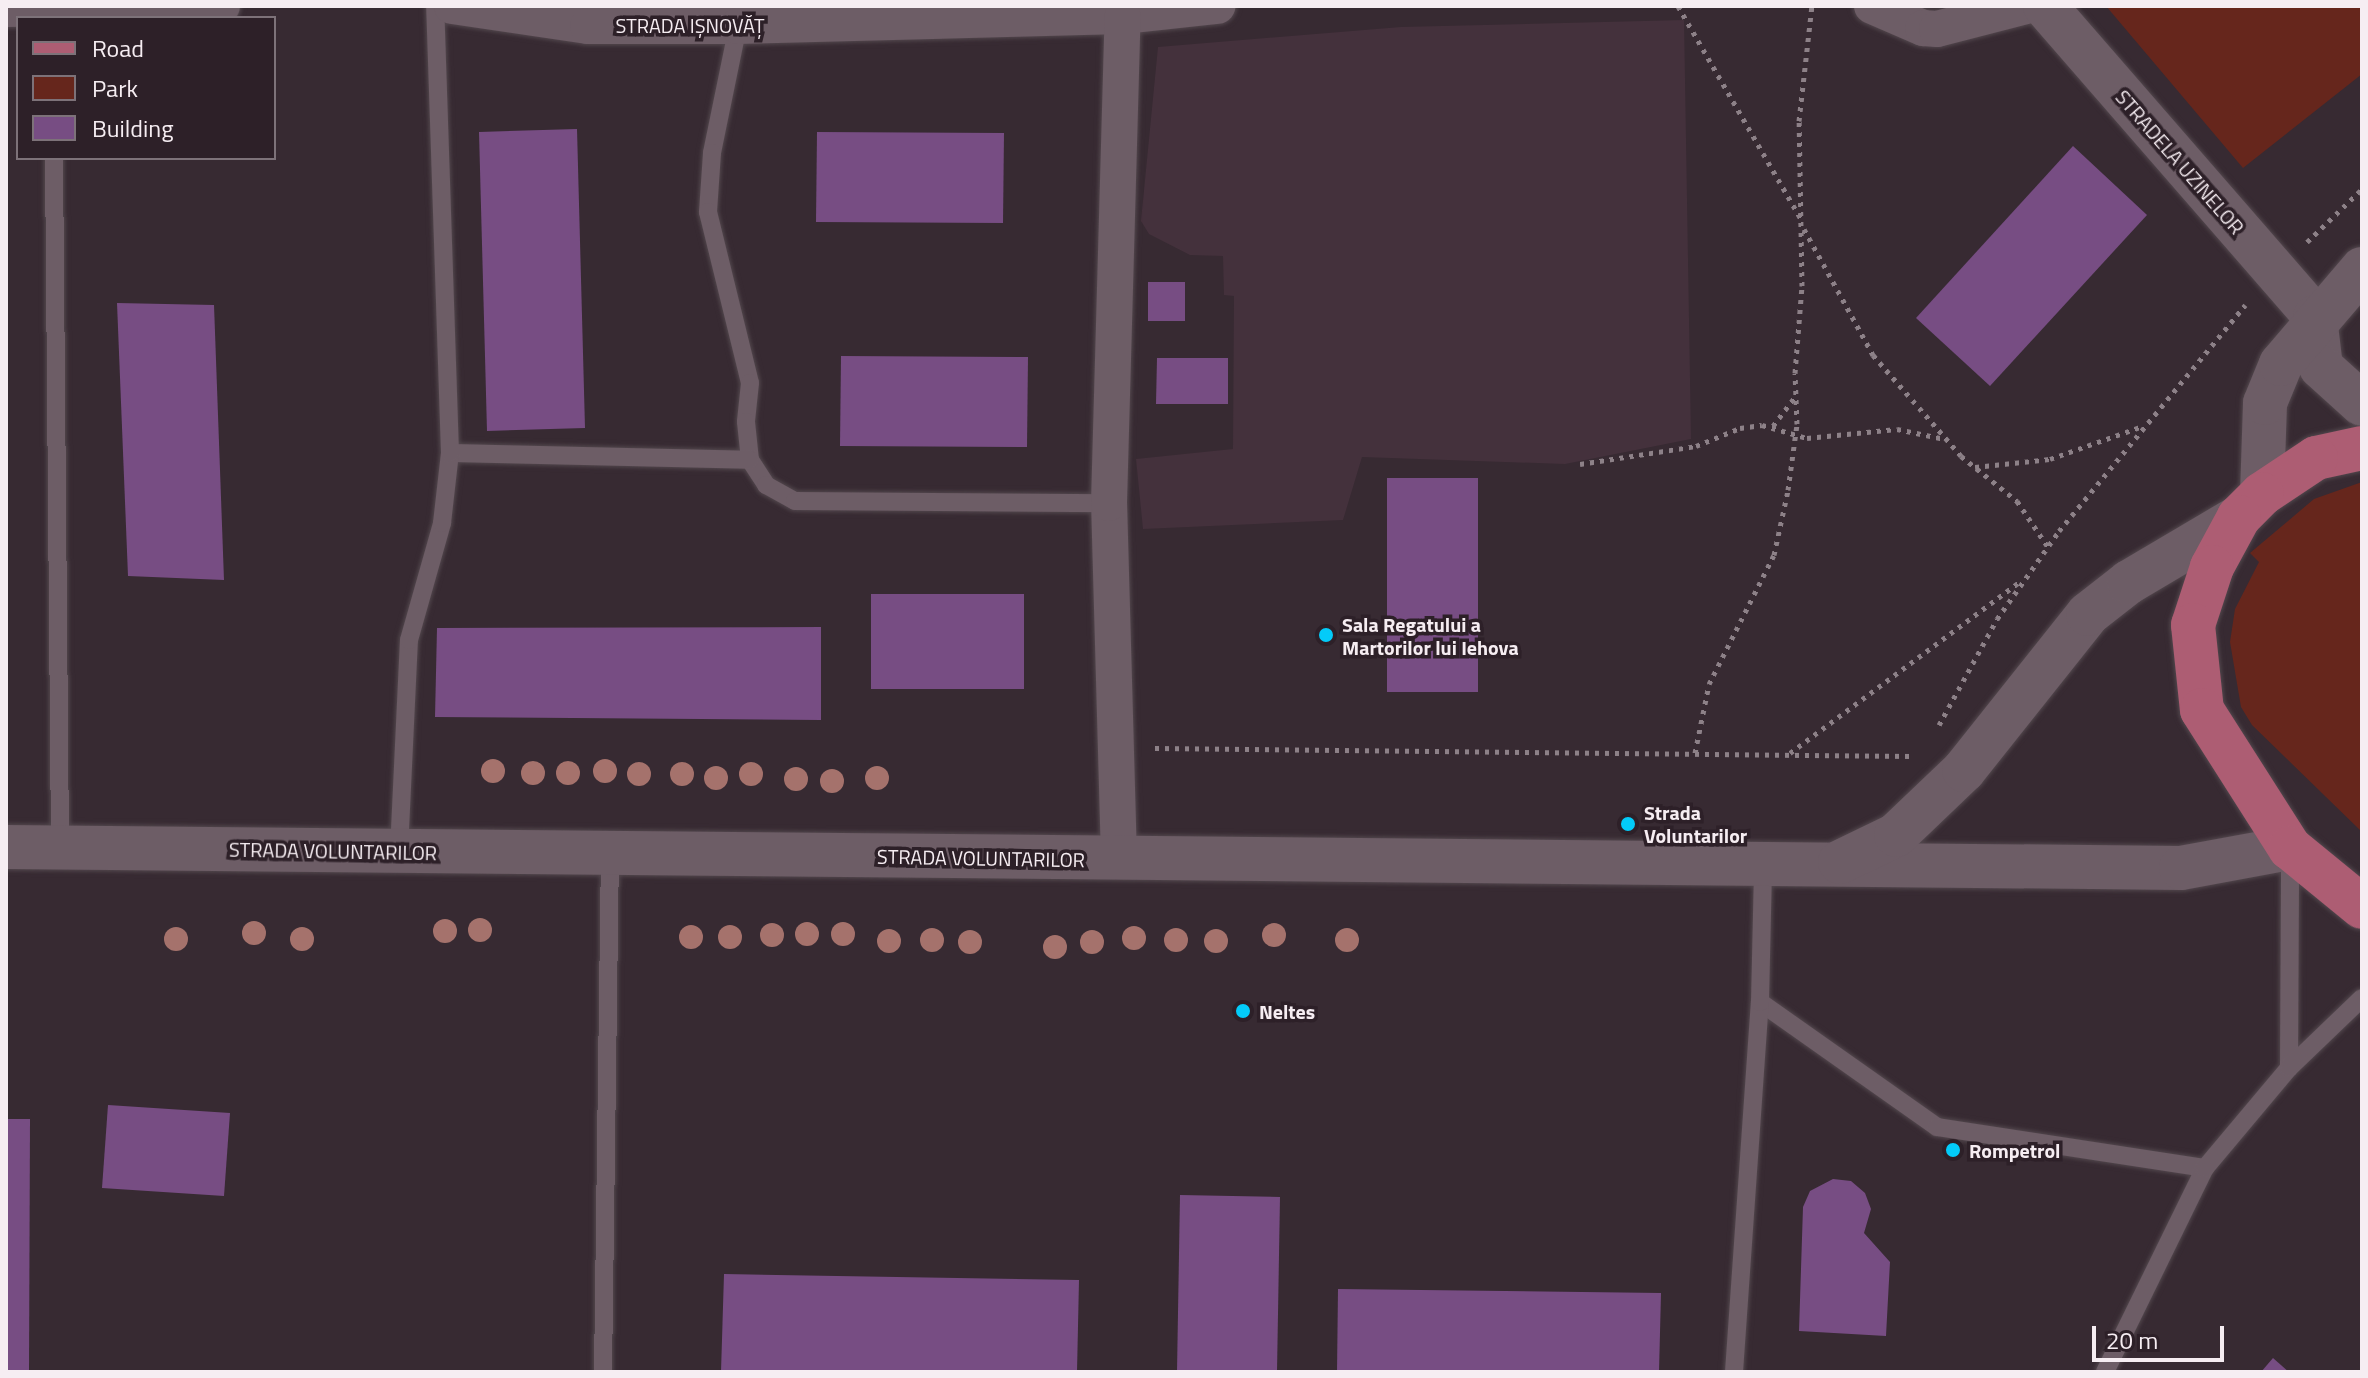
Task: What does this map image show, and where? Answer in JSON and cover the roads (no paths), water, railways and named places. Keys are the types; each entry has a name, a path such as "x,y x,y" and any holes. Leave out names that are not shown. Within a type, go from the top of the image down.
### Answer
{"main road":[{"name":"STRADELA UZINELOR","path":"2045,6 2315,317"},
{"path":"2362,269 2315,317 2281,364 2265,403 2250,505 2212,567 2193,625 2202,710 2290,848 2362,907"},
{"path":"2315,317 2321,367 2362,404"},
{"path":"1831,867 1896,835 1964,770 2088,614 2129,582 2250,505 2316,458 2362,448"},
{"name":"STRADA VOLUNTARILOR","path":"6,847 2181,868 2290,848"}],"street":[{"path":"6,9 52,13 222,6"},
{"name":"STRADA IȘNOVĂȚ","path":"452,6 588,26 738,26 1123,16 1217,6"},
{"path":"1872,6 1923,28 1937,29 2026,6"},
{"path":"1119,859 1109,503 1123,16"}],"lane":[{"path":"399,851 409,640 442,523 450,453 435,6"},
{"path":"738,26 712,153 708,212 750,383 750,460 766,485 795,501 1109,503"},
{"path":"54,160 60,848"},
{"path":"450,453 750,460"},
{"path":"2289,1068 2290,848"},
{"path":"603,1372 610,854"},
{"path":"1734,1372 1760,1002 1763,866"},
{"path":"2105,1372 2205,1168 2289,1068 2362,998"},
{"path":"1760,1002 1937,1127 2205,1168"}],"place":[{"name":"Sala Regatului a Martorilor lui Iehova","path":"1326,635"},
{"name":"Strada Voluntarilor","path":"1628,824"},
{"name":"Neltes","path":"1243,1011"},
{"name":"Rompetrol","path":"1953,1150"}]}
